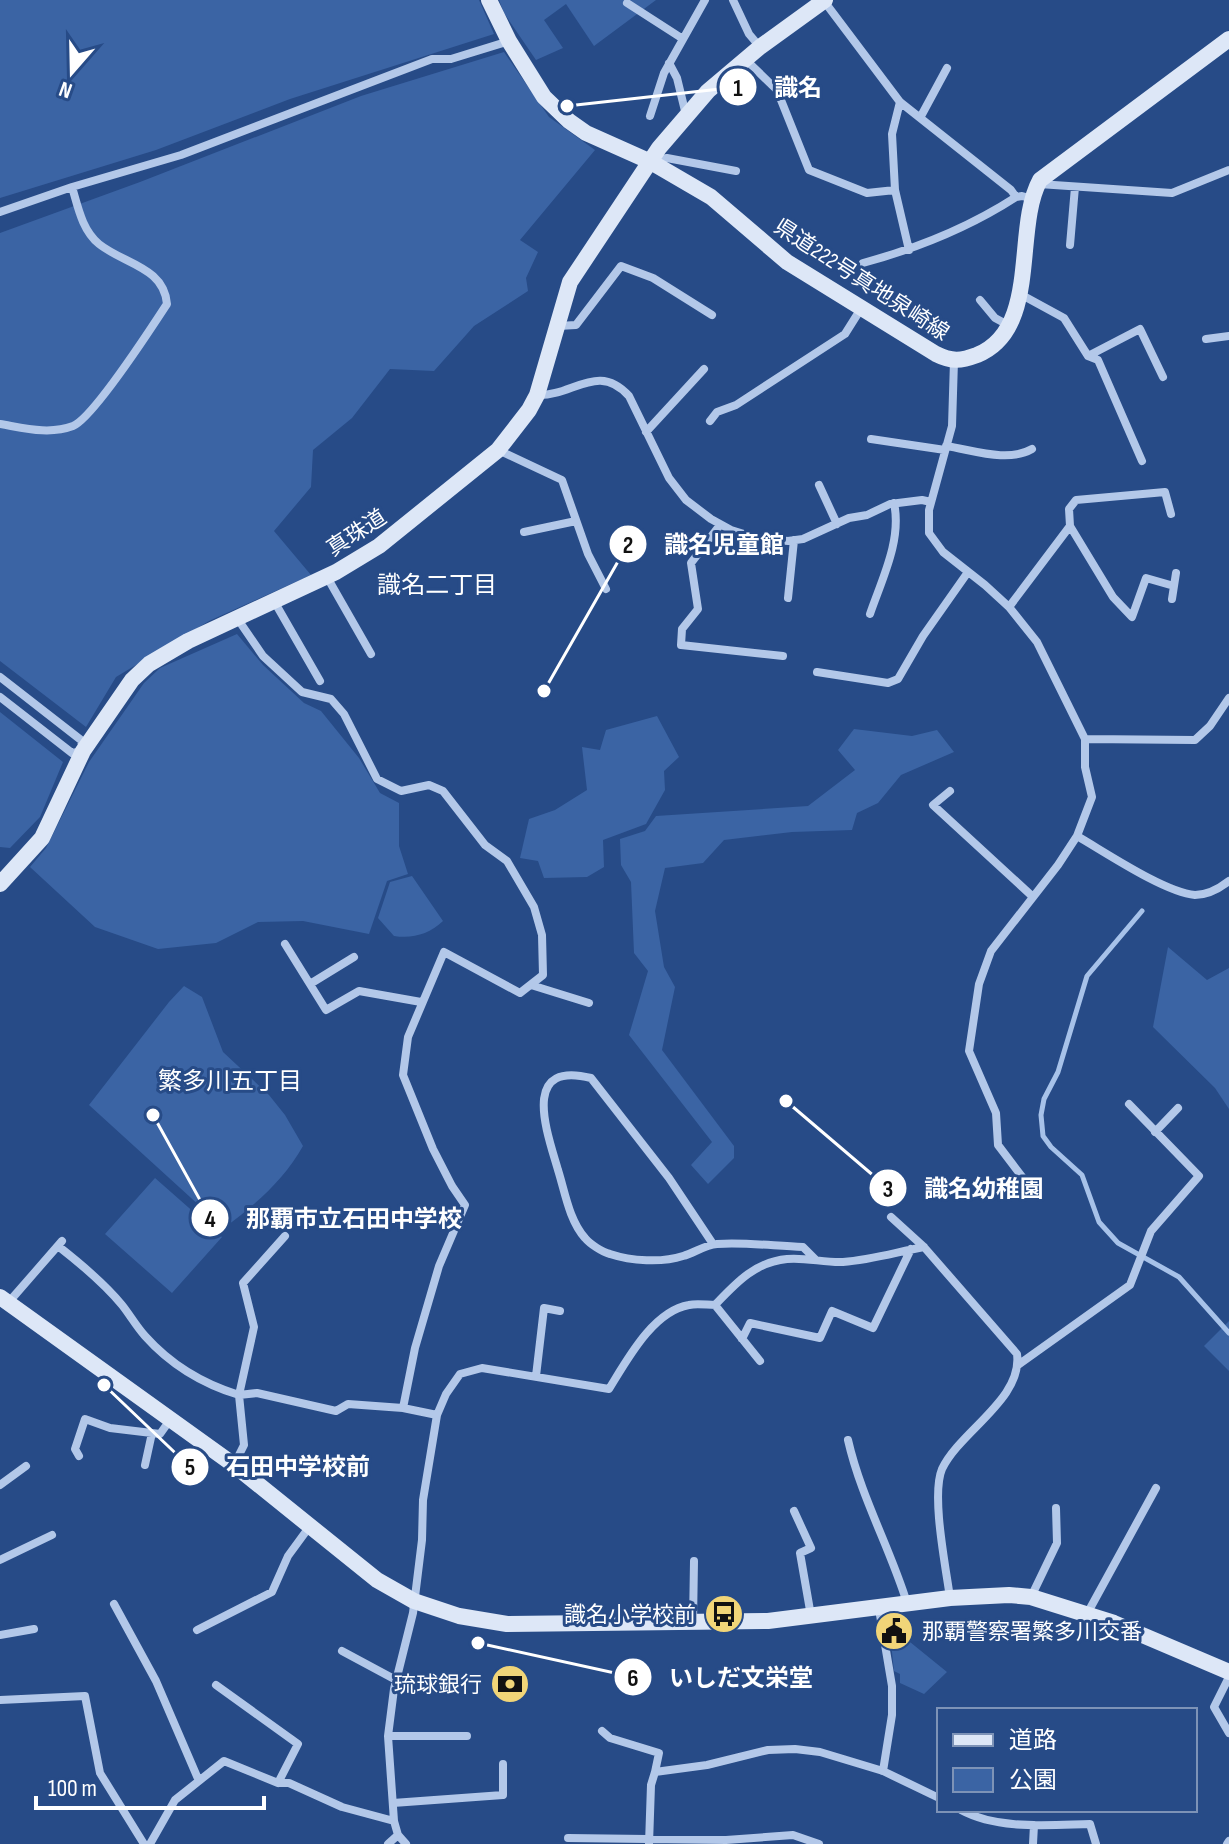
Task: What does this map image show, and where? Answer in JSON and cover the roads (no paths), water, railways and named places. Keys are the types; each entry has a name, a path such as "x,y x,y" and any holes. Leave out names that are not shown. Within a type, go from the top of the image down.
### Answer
{"street":[{"name":"県道222号真地泉崎線","path":"489,0 509,41 544,97 569,121 586,133 651,162 711,197 787,262 936,354 954,361 964,360 990,348 1008,325 1019,293 1029,193"},
{"path":"650,116 669,63 705,0"},
{"path":"733,0 749,34 760,47"},
{"path":"825,0 900,102 1011,190 1029,193 1075,187 1172,193 1229,170"},
{"name":"真珠道","path":"0,884 42,838 83,751 132,680 149,664 237,618 327,577 379,546 498,450 537,395 570,282 662,146 708,91 760,47 825,0"},
{"path":"627,3 683,39"},
{"path":"863,263 909,250 981,220 1029,193 1045,176 1229,39"},
{"path":"0,212 181,155 432,59 451,59 509,41"},
{"path":"745,59 777,90 809,170 867,193 895,190"},
{"path":"669,63 677,78 687,116"},
{"path":"920,118 947,68"},
{"path":"900,102 892,134 895,190 909,250"},
{"path":"651,162 667,158 736,171"},
{"path":"0,424 50,431 76,425 119,374 167,304 166,290 154,276 98,243 83,224 72,187"},
{"path":"1070,245 1075,187"},
{"path":"557,326 576,325 621,266 653,278 712,315"},
{"path":"1019,293 1064,318 1088,356 1098,360 1142,461"},
{"path":"980,300 995,318 1008,325"},
{"path":"710,421 717,412 736,405 845,334 863,307"},
{"path":"1088,356 1140,329 1163,377"},
{"path":"1206,339 1229,336"},
{"path":"954,361 952,426 928,522 932,540 1009,607 1037,642 1085,739 1085,767 1092,797 1077,836 991,951 979,984 969,1051 996,1113 998,1145 1023,1178 1027,1197"},
{"path":"646,432 704,369"},
{"path":"537,395 549,396 594,379 621,387 629,396 669,478 686,500 720,525 757,538 803,539 849,518 867,515 894,503 931,502"},
{"path":"871,439 1008,456 1022,455 1032,449"},
{"path":"498,450 562,480 588,554 606,589"},
{"path":"819,485 837,524"},
{"path":"1171,514 1165,492 1076,500 1069,509 1070,526 1113,597 1132,617 1146,578 1174,586"},
{"path":"870,614 894,541 898,521 894,503"},
{"path":"524,532 576,521"},
{"path":"720,525 691,563 698,609 682,629 681,645 783,656"},
{"path":"1009,607 1070,526"},
{"path":"788,598 794,540"},
{"path":"817,672 888,683 898,679 923,636 968,572"},
{"path":"1172,599 1176,573"},
{"path":"327,577 371,654"},
{"path":"274,601 320,681"},
{"path":"237,618 263,656 302,692 331,699 344,714 377,779 401,791 429,785 443,791 485,845 507,861 534,907 542,935 543,975 520,993 444,952 408,1037 403,1075 433,1149 465,1205 439,1266 415,1348 403,1408"},
{"path":"0,677 81,740 83,751 72,753 0,697"},
{"path":"1085,739 1195,740 1210,726 1229,698"},
{"path":"950,791 933,805 1032,896"},
{"path":"1077,836 1169,887 1196,895 1219,889 1229,881"},
{"path":"285,944 326,1010 359,991 421,1002"},
{"path":"310,984 354,957"},
{"path":"531,985 589,1003"},
{"path":"713,1244 669,1178 591,1078 571,1073 553,1080 544,1091 546,1130 574,1222 585,1239 607,1254 637,1260 680,1258 713,1244 803,1247 817,1260"},
{"path":"1018,1365 1130,1285 1151,1231 1199,1176 1129,1104"},
{"path":"1155,1132 1178,1108"},
{"path":"891,1217 924,1247 1017,1354 1018,1365 1010,1388 942,1470 938,1489 950,1598"},
{"path":"234,1465 244,1445 239,1395 241,1374 254,1327 243,1283 285,1236"},
{"path":"437,1415 403,1408 348,1404 336,1411 257,1393 239,1395 211,1386 187,1372 146,1337 122,1305 60,1244 4,1300 234,1465 377,1580 414,1601 459,1616 507,1624 693,1623 812,1617 990,1594 1031,1597 1148,1636 1229,1674 1214,1707 1229,1733"},
{"path":"406,1844 398,1835 394,1821 388,1736 396,1680 414,1601 422,1540 423,1500 437,1415 446,1394 460,1374 482,1368 609,1389 640,1340 667,1315 688,1305 715,1305 741,1278 760,1265 787,1259 842,1262 924,1247"},
{"path":"742,1339 750,1323 820,1338 832,1311 873,1328 911,1249"},
{"path":"715,1305 760,1361"},
{"path":"536,1376 544,1308 560,1311"},
{"path":"79,1456 75,1449 85,1419 110,1428 160,1434 170,1420"},
{"path":"145,1465 152,1433"},
{"path":"848,1440 878,1533 893,1561 907,1604"},
{"path":"0,1485 26,1466"},
{"path":"1087,1614 1156,1488"},
{"path":"1031,1597 1057,1543 1056,1508"},
{"path":"794,1511 811,1548 800,1553 812,1617"},
{"path":"197,1630 272,1592 288,1556 310,1526"},
{"path":"0,1560 52,1535"},
{"path":"693,1623 694,1561"},
{"path":"114,1604 156,1681 199,1781"},
{"path":"879,1609 892,1686 892,1715 883,1771"},
{"path":"0,1635 34,1629"},
{"path":"342,1651 396,1680"},
{"path":"216,1685 298,1744 278,1783"},
{"path":"0,1700 85,1696 100,1773 147,1844 175,1800 224,1761 278,1783 289,1783 342,1807 394,1821"},
{"path":"602,1731 610,1738 659,1753 651,1785 649,1843"},
{"path":"388,1736 467,1736"},
{"path":"655,1772 707,1765 768,1750 795,1749 820,1752 883,1771 937,1797"},
{"path":"393,1803 503,1795 503,1764"},
{"path":"965,1812 977,1818 1034,1825 1090,1824 1096,1844"},
{"path":"1033,1844 1034,1825"},
{"path":"388,1844 398,1835"},
{"path":"568,1838 649,1843 793,1835 819,1844"}],"waterway":[{"path":"1142,911 1087,976 1058,1072 1044,1099 1041,1115 1043,1136 1082,1175 1099,1222 1118,1243 1179,1277 1229,1333"}],"place":[{"name":"識名","path":"567,106"},
{"name":"識名児童館","path":"544,691"},
{"name":"識名幼稚園","path":"786,1101"},
{"name":"那覇市立石田中学校","path":"153,1115"},
{"name":"石田中学校前","path":"104,1385"},
{"name":"識名小学校前","path":"724,1614"},
{"name":"那覇警察署繁多川交番","path":"894,1631"},
{"name":"いしだ文栄堂","path":"478,1643"},
{"name":"琉球銀行","path":"510,1684"}],"district":[{"name":"識名二丁目","path":"437,585"},
{"name":"繁多川五丁目","path":"230,1081"}]}
